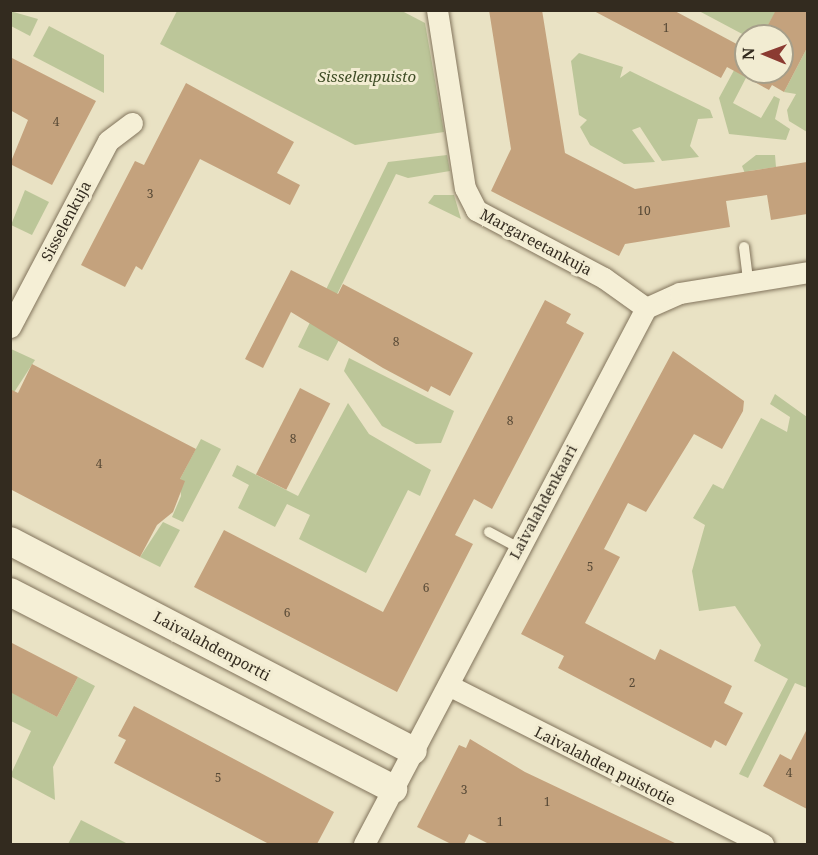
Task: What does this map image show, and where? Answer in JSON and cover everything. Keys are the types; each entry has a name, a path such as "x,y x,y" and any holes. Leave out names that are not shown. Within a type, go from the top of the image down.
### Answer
{"street":[{"name":"Margareetankuja","path":"437,10 465,188 476,210 604,278 646,308"},
{"name":"Sisselenkuja","path":"10,327 108,141 132,123"},
{"path":"646,308 680,293 807,272"},
{"name":"Laivalahdenkaari","path":"364,844 646,308"},
{"name":"Laivalahdenportti","path":"10,541 413,751"},
{"path":"10,592 393,789"},
{"name":"Laivalahden puistotie","path":"448,685 763,844"}],"lane":[{"path":"744,247 748,282"},
{"path":"489,532 519,548"}],"green space":[{"path":"10,11 38,19 30,36 11,26"},
{"name":"Sisselenpuisto","path":"177,11 402,11 425,23 444,132 355,145 160,44"},
{"path":"699,11 776,11 769,24 734,24 734,30"},
{"path":"49,26 104,55 104,93 33,56"},
{"path":"807,48 807,132 789,121 787,110 796,94 784,92 788,84 794,84 794,73"},
{"path":"579,53 623,67 620,78 630,71 710,110 713,118 698,119 690,146 699,157 662,161 640,127 632,130 655,162 624,164 590,145 580,127 587,120 579,115 571,61"},
{"path":"734,70 734,84 743,84 733,103 761,118 774,96 780,99 775,119 790,129 786,140 729,134 719,98"},
{"path":"447,155 450,171 408,178 396,174 321,327 340,338 328,361 298,347 388,162"},
{"path":"756,155 775,155 776,167 749,171 752,191 742,166"},
{"path":"25,190 49,202 32,235 11,225"},
{"path":"434,195 454,195 461,219 428,203"},
{"path":"10,350 35,360 11,397"},
{"path":"349,358 454,411 441,443 416,444 382,426 344,371"},
{"path":"775,394 807,417 807,688 795,683 748,778 739,774 788,679 754,661 761,645 735,606 699,611 692,571 705,525 693,518 713,484 723,489 761,418 787,432 790,417 770,404"},
{"path":"348,403 369,434 431,470 420,496 408,490 366,573 299,539 310,515 287,504 275,527 238,508 249,485 232,476 237,465 298,496"},
{"path":"201,439 221,449 183,522 172,517 181,496 180,479"},
{"path":"163,522 180,530 160,567 140,557"},
{"path":"78,677 95,686 53,767 55,800 10,776 31,731 11,721 11,692 57,717"},
{"path":"81,820 128,844 68,844"}],"building":[{"path":"489,10 542,10 565,153 635,189 807,162 807,214 771,220 767,195 726,201 730,227 625,244 619,256 491,191 511,149"},
{"path":"592,10 673,10 734,43 734,71 727,67 721,78"},
{"path":"776,10 807,10 807,48 794,73 794,24 768,24"},
{"path":"10,57 96,101 52,185 10,164 28,120 10,110"},
{"path":"186,83 294,142 277,173 300,185 290,205 200,159 142,270 136,266 125,287 81,265 135,161 144,165"},
{"path":"758,84 788,84 784,92 772,85 769,90"},
{"path":"291,270 338,294 343,284 473,353 450,396 431,386 428,392 383,368 291,312 263,368 245,359"},
{"path":"545,300 571,314 566,323 584,333 492,509 474,499 455,535 473,544 397,692 194,587 224,530 383,612"},
{"path":"673,351 744,401 743,411 722,449 694,434 646,512 628,503 604,549 620,557 585,623 655,660 660,649 732,686 724,703 743,713 726,746 715,740 711,748 558,668 564,656 521,634"},
{"path":"32,364 196,449 180,479 185,481 173,512 157,525 140,557 10,489 10,389 18,393"},
{"path":"300,388 330,403 286,490 256,474"},
{"path":"10,642 78,677 57,717 10,692"},
{"path":"134,706 334,812 317,844 269,844 114,763 126,740 118,736"},
{"path":"807,729 807,809 763,786 780,754 791,760"},
{"path":"470,739 525,772 677,844 489,844 469,834 464,844 451,844 417,827 459,745 466,748"}]}
